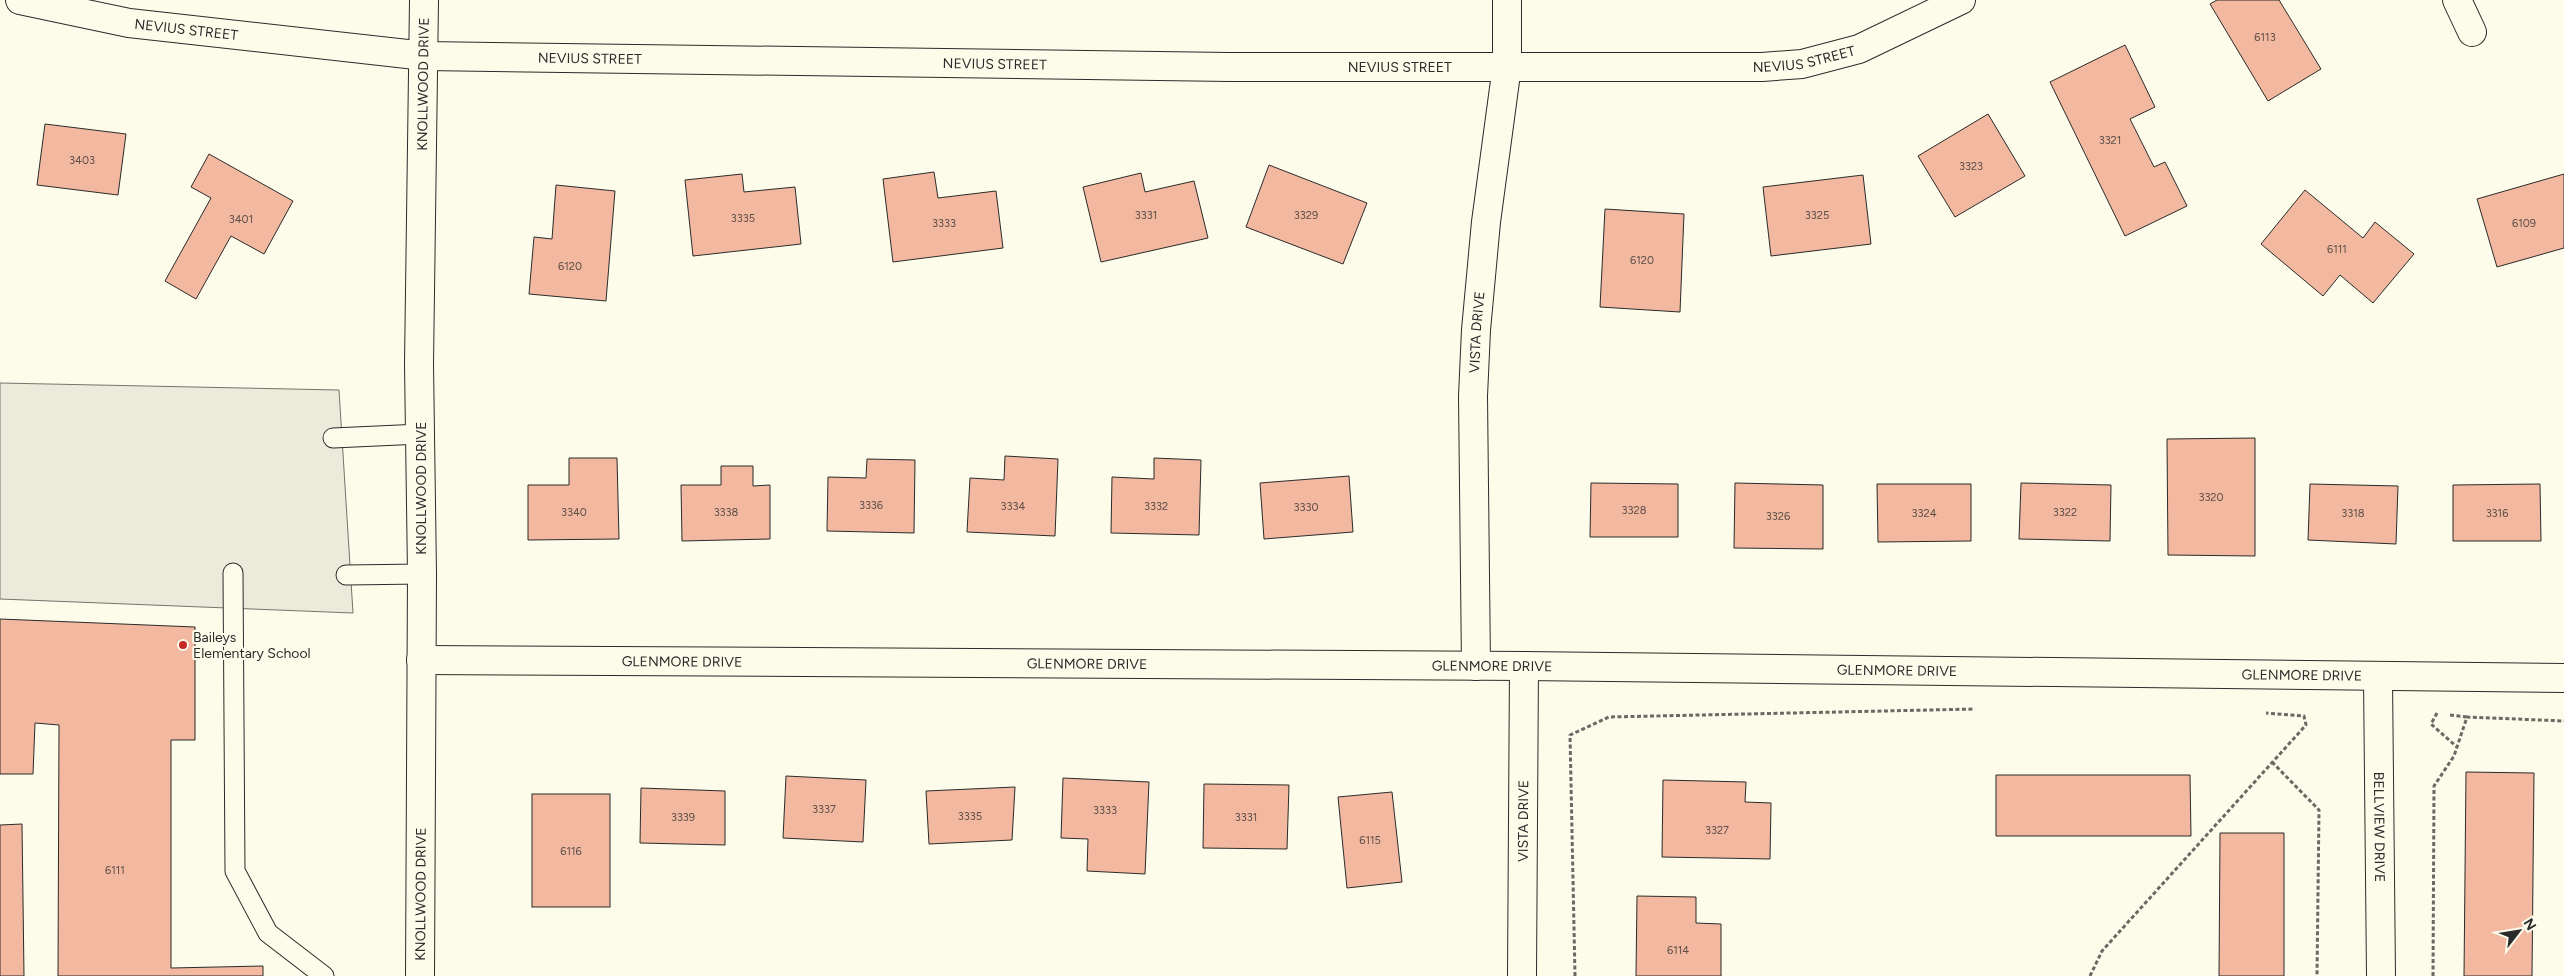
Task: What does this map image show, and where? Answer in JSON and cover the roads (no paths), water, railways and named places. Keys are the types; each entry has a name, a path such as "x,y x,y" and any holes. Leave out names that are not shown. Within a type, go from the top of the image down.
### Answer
{"street":[{"name":"NEVIUS STREET","path":"20,0 129,23 425,56 1229,67 1762,67 1802,64 1859,49 1960,0"},
{"name":"KNOLLWOOD DRIVE","path":"420,976 422,574 419,364 425,56 424,0"},
{"name":"VISTA DRIVE","path":"1476,666 1473,406 1476,339 1486,222 1507,66 1507,0"},
{"path":"2457,0 2472,32"},
{"name":"GLENMORE DRIVE","path":"421,660 1524,666 2378,678 2564,678"},
{"name":"VISTA DRIVE","path":"1522,976 1524,666"},
{"name":"BELLVIEW DRIVE","path":"2378,678 2380,976"}],"lane":[{"path":"334,438 421,434"},
{"path":"234,573 235,870 268,932 324,976"},
{"path":"346,575 422,574"}],"place":[{"name":"Baileys Elementary School","path":"183,645"}]}
